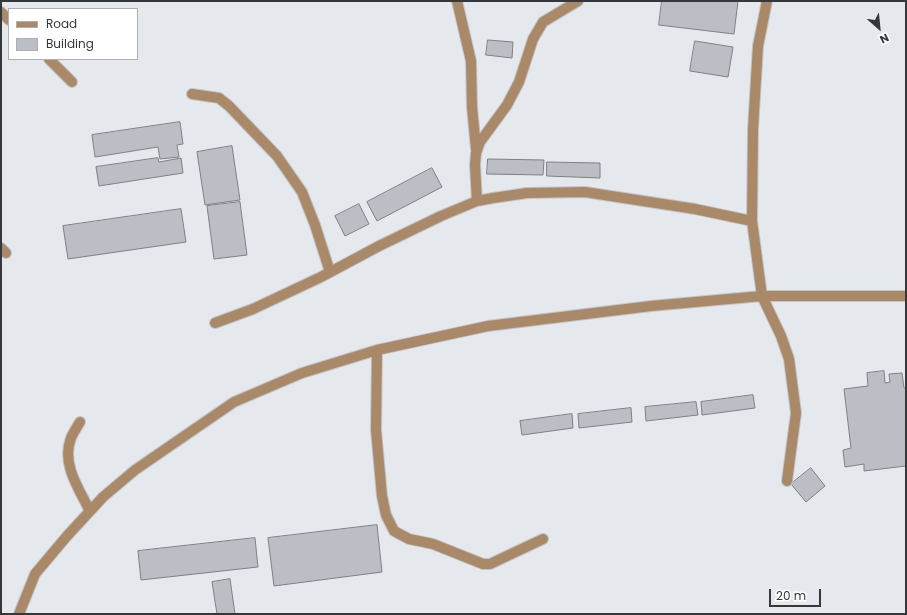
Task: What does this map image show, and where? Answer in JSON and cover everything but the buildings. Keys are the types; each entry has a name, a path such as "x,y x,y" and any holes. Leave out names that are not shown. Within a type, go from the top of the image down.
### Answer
{"street":[{"path":"457,1 471,61 477,200"},
{"path":"476,153 480,142 507,105 519,82 533,39 543,22 578,1"},
{"path":"767,1 758,46 753,129 752,221 762,296 782,336 789,360 796,413 787,482"},
{"path":"50,60 72,82"},
{"path":"192,94 219,98 229,106 277,156 302,192 315,225 330,272"},
{"path":"215,323 253,308 330,272 441,216 477,200 527,194 586,192 695,209 752,221"},
{"path":"19,614 35,574 102,497 135,470 234,402 302,373 377,350 488,326 651,306 762,296 906,296"},
{"path":"377,350 376,430 382,496 386,515 394,531 409,539 433,544 483,564 490,564 543,539"},
{"path":"80,422 71,439 68,458 70,470 90,511"}]}
